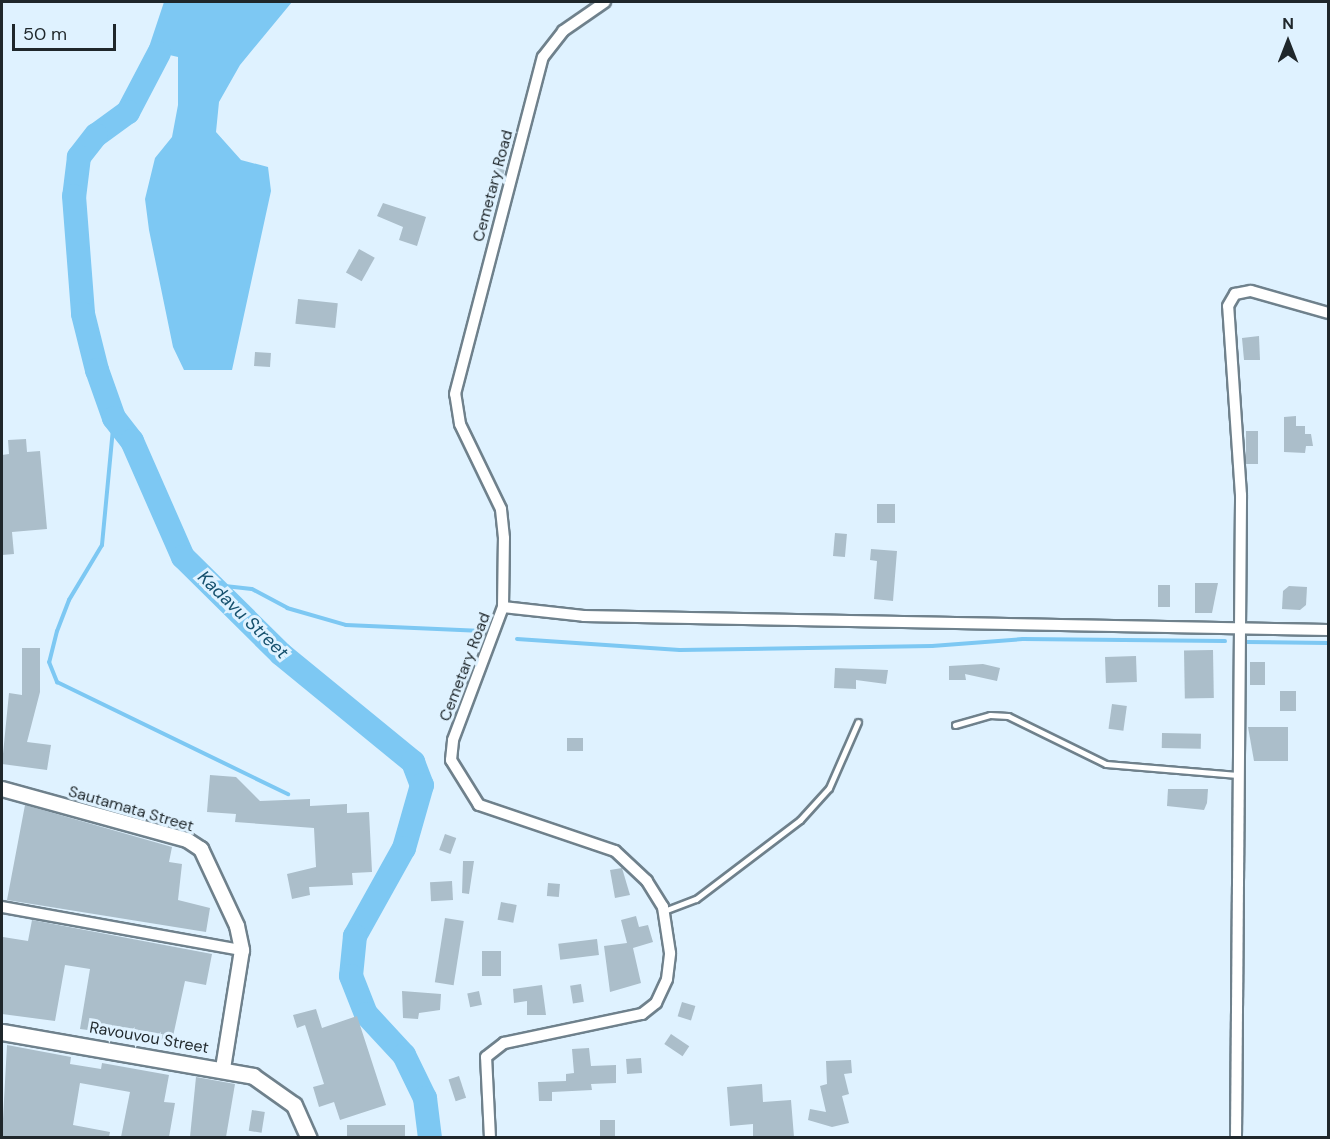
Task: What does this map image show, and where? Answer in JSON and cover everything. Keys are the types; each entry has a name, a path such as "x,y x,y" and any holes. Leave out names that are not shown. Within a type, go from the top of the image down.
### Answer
{"main road":[{"name":"Ravouvou Street","path":"2,1032 223,1069 264,1080 285,1095 309,1137"}],"street":[{"name":"Cemetary Road","path":"490,1137 486,1057 504,1043 604,1024 642,1014 656,1003 667,979 670,953 664,911 647,881 615,851 479,806 451,760 453,740 489,650 503,607 501,509 460,423 454,405 455,394 543,57 563,31 605,2"},
{"path":"1236,1137 1241,495 1229,301 1239,292 1251,291 1329,313"},
{"path":"503,607 584,616 1329,630"},
{"name":"Sautamata Street","path":"2,789 195,844 206,856 237,926 242,950 223,1069"},
{"path":"2,907 242,950"}],"lane":[{"path":"955,725 990,715 1008,716 1106,764 1238,775"},
{"path":"664,911 696,899 800,820 829,788 858,722"}],"water":[{"path":"164,2 292,2 240,65 219,102 216,132 241,160 268,167 271,191 232,370 184,370 173,347 149,230 145,199 155,158 172,137 178,105 178,57 148,50"}],"building":[{"path":"497,156 508,159 503,174 493,171"},
{"path":"383,203 426,217 417,246 399,240 403,227 377,216"},
{"path":"359,249 375,258 362,281 346,273"},
{"path":"298,299 338,303 335,328 295,324"},
{"path":"1259,336 1260,360 1244,360 1242,338"},
{"path":"255,352 271,353 270,367 254,366"},
{"path":"1296,416 1296,426 1305,426 1305,434 1311,434 1313,446 1306,446 1305,453 1284,452 1284,417"},
{"path":"1246,431 1258,431 1258,464 1246,464"},
{"path":"26,439 27,452 40,451 47,529 12,532 14,554 2,555 2,455 9,454 8,440"},
{"path":"877,504 895,504 895,523 877,523"},
{"path":"835,533 847,534 845,557 833,556"},
{"path":"871,549 897,551 893,601 874,599 877,561 870,560"},
{"path":"1195,583 1218,583 1212,613 1195,613"},
{"path":"1158,585 1170,585 1170,607 1158,607"},
{"path":"1289,586 1307,587 1306,605 1300,610 1282,609 1283,591"},
{"path":"22,648 40,648 40,692 27,742 51,745 47,770 2,764 9,693 22,695"},
{"path":"1213,650 1214,698 1185,698 1184,651"},
{"path":"1136,656 1137,682 1106,683 1105,657"},
{"path":"1250,662 1265,662 1265,685 1250,685"},
{"path":"983,664 1000,668 997,681 965,674 966,680 949,680 949,666"},
{"path":"835,668 888,670 886,684 856,680 856,689 834,688"},
{"path":"1280,691 1296,691 1296,711 1280,711"},
{"path":"1112,704 1127,706 1123,731 1109,729"},
{"path":"1248,727 1288,727 1288,761 1254,761"},
{"path":"1162,733 1201,734 1201,749 1162,748"},
{"path":"567,738 583,738 583,751 567,751"},
{"path":"210,775 236,777 260,801 310,799 310,806 347,804 347,813 369,812 372,872 352,873 353,885 309,887 310,895 292,899 287,874 316,867 314,828 235,822 236,814 207,812"},
{"path":"1168,789 1208,789 1204,810 1167,806"},
{"path":"25,805 172,847 169,862 182,864 178,900 210,908 206,932 7,900"},
{"path":"445,834 456,838 450,854 439,850"},
{"path":"463,861 474,861 469,894 462,893"},
{"path":"622,868 630,895 615,898 610,870"},
{"path":"452,881 453,900 431,901 430,882"},
{"path":"548,883 560,884 559,897 547,896"},
{"path":"501,902 517,905 513,923 498,920"},
{"path":"636,916 639,927 648,925 653,942 633,948 641,983 610,992 604,946 627,943 621,920"},
{"path":"445,918 464,921 454,985 435,982"},
{"path":"32,920 212,954 206,985 185,981 172,1041 80,1029 90,969 65,965 55,1021 2,1014 3,937 28,941"},
{"path":"597,939 599,955 560,960 558,944"},
{"path":"482,951 501,951 501,976 482,976"},
{"path":"581,984 584,1002 573,1003 570,986"},
{"path":"542,985 546,1015 527,1015 527,1001 514,1003 513,989"},
{"path":"402,991 441,994 440,1010 419,1013 418,1019 403,1018"},
{"path":"479,991 482,1005 470,1007 467,993"},
{"path":"682,1002 695,1006 691,1020 678,1016"},
{"path":"316,1009 322,1028 357,1016 386,1105 340,1120 334,1102 319,1107 313,1087 324,1084 305,1025 297,1028 293,1015"},
{"path":"671,1034 689,1046 683,1056 664,1044"},
{"path":"7,1045 71,1057 70,1064 101,1069 102,1063 169,1075 164,1102 175,1103 169,1137 121,1137 130,1092 80,1083 73,1125 110,1132 109,1137 2,1137"},
{"path":"589,1048 591,1066 616,1065 616,1083 591,1084 592,1090 552,1092 552,1101 539,1101 538,1082 566,1081 566,1074 574,1073 572,1049"},
{"path":"641,1058 642,1073 627,1074 626,1059"},
{"path":"851,1060 852,1073 844,1074 849,1094 842,1096 849,1123 832,1127 808,1120 810,1109 826,1112 820,1086 827,1084 826,1061"},
{"path":"459,1076 466,1098 456,1101 449,1079"},
{"path":"196,1077 235,1084 226,1137 190,1137"},
{"path":"762,1084 763,1102 791,1100 794,1137 753,1137 753,1124 730,1126 727,1087"},
{"path":"252,1110 265,1112 262,1133 249,1131"},
{"path":"600,1120 615,1120 615,1137 600,1137"},
{"path":"347,1125 405,1125 405,1137 347,1137"}],"waterway":[{"name":"Kadavu Street","path":"159,53 128,112 96,135 79,157 74,196 83,314 97,370 114,418 132,441 183,557 281,654 413,762 422,785 404,848 355,936 351,976 366,1014 404,1055 425,1098 430,1138"},
{"path":"114,418 102,545 69,600 57,631 49,662 57,682 288,794"},
{"path":"207,584 252,589 287,608 346,625 483,631"},
{"path":"517,639 680,650 932,646 1023,639 1225,641"},
{"path":"1246,642 1328,643"}]}
